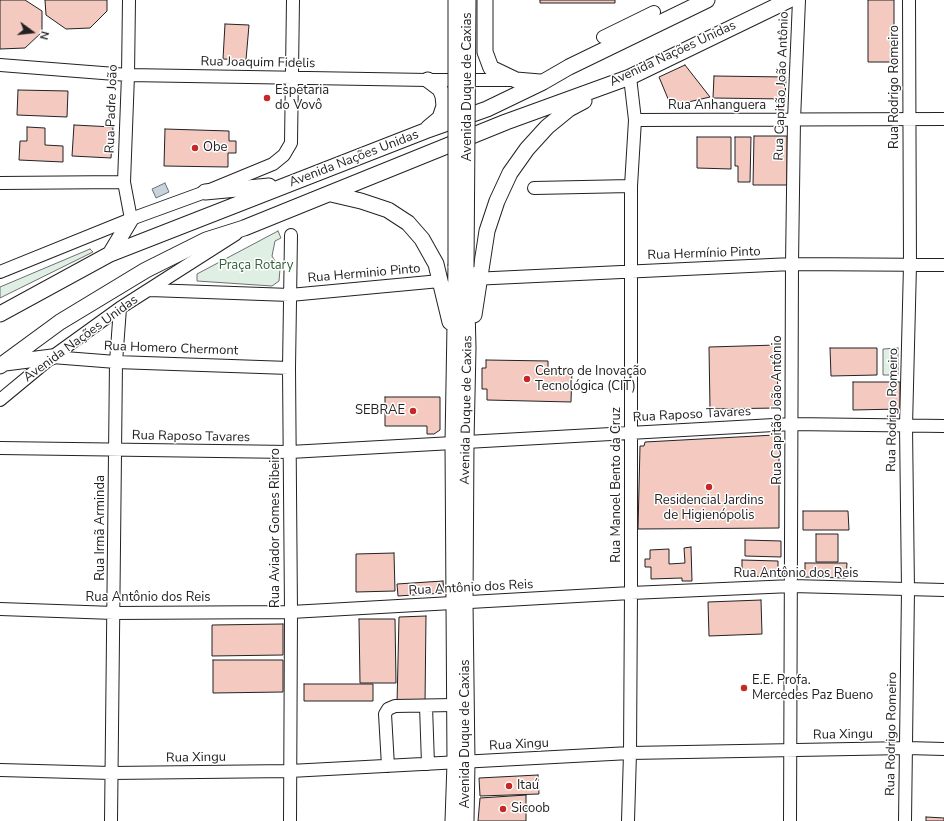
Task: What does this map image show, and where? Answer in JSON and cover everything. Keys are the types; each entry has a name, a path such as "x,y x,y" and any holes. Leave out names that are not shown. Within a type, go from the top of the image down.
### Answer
{"main road":[{"name":"Avenida Duque de Caxias","path":"456,0 467,273"},
{"name":"Avenida Duque de Caxias","path":"453,821 461,763 459,442 462,344 467,273 468,0"},
{"path":"485,0 485,52 491,68 516,80 543,82"},
{"name":"Avenida Nações Unidas","path":"0,314 110,254 425,131 487,109 543,82 569,67 604,38 707,0"},
{"path":"757,15 772,0"},
{"name":"Avenida Nações Unidas","path":"1,364 60,322 146,270 206,240 244,228 331,194 506,122 630,77 789,0"},
{"path":"425,131 440,118 444,106 443,96 440,89 428,80"},
{"path":"462,344 467,273 487,231 497,201 510,173 527,149 547,127 569,109 583,102 598,89"},
{"path":"205,192 290,184"},
{"path":"331,194 361,201 388,210 408,223 422,239 436,264 440,282 462,344"},
{"path":"110,254 131,219"},
{"path":"1,364 52,357"},
{"name":"Avenida Duque de Caxias","path":"459,602 454,705 466,821"}],"street":[{"name":"Rua Padre João","path":"129,0 124,182 131,219"},
{"path":"292,78 293,0"},
{"name":"Rua Capitão João Antônio","path":"790,821 792,264 794,120 799,0"},
{"name":"Rua Rodrigo Romeiro","path":"905,821 908,590 906,426 910,265 908,119 909,0"},
{"path":"604,38 654,12"},
{"name":"Rua Joaquim Fidelis","path":"0,65 128,75 516,80"},
{"name":"Rua Manoel Bento da Cruz","path":"628,821 631,593 631,186 635,120 630,77"},
{"name":"Avenida Nações Unidas","path":"0,272 273,164 284,155 291,143 292,78"},
{"name":"Rua Anhanguera","path":"635,120 944,119"},
{"path":"0,183 124,182"},
{"path":"534,188 631,186"},
{"name":"Avenida Nações Unidas","path":"0,400 52,357 120,308 244,228"},
{"name":"Rua Aviador Gomes Ribeiro","path":"290,821 291,612 289,368 291,235"},
{"name":"Rua Hermínio Pinto","path":"467,273 631,271 792,264 944,265"},
{"name":"Rua Herminio Pinto","path":"290,295 440,282"},
{"path":"150,290 290,295"},
{"name":"Rua Irmã Arminda","path":"111,821 116,362 120,308"},
{"name":"Rua Homero Chermont","path":"52,357 116,362 289,368"},
{"name":"Rua Raposo Tavares","path":"0,448 290,452 792,424 944,426"},
{"name":"Rua Antônio dos Reis","path":"0,609 114,613 291,612 631,593 792,586 944,590"},
{"path":"388,766 385,714 388,709 395,706 454,705"},
{"path":"426,706 428,764"},
{"name":"Rua Xingu","path":"0,770 111,773 290,771 630,753 907,748 944,749"}],"green space":[{"name":"Praça Rotary","path":"278,231 281,238 275,241 272,256 280,269 279,281 272,286 197,281 197,274"},
{"path":"90,249 93,252 0,298 0,287"},
{"path":"898,348 898,375 883,375 883,349"}],"shaded area":[{"path":"165,183 169,192 156,198 152,189"}],"building":[{"path":"0,0 25,0 42,11 42,32 25,48 0,49"},
{"path":"45,0 107,0 107,11 90,28 66,29 46,15"},
{"path":"540,0 615,0 615,3 540,3"},
{"path":"868,0 894,0 894,62 868,62"},
{"path":"225,24 249,25 246,60 223,59"},
{"path":"685,65 710,97 671,106 659,77"},
{"path":"714,76 786,77 785,99 713,98"},
{"path":"18,90 68,91 67,117 17,115"},
{"path":"74,125 113,127 111,158 72,156"},
{"path":"27,127 45,128 45,145 63,146 63,162 19,160 20,141 27,141"},
{"path":"165,129 229,131 229,141 236,141 236,153 228,153 228,167 164,166"},
{"path":"754,136 787,136 787,185 753,185"},
{"path":"697,137 731,137 731,169 697,168"},
{"path":"735,137 751,137 750,182 738,182 738,166 735,166"},
{"path":"777,345 778,408 710,409 709,347"},
{"path":"830,348 877,348 877,375 831,376"},
{"name":"Centro de Inovação Tecnológica (CIT)","path":"486,360 548,361 548,369 572,370 571,402 487,400 487,389 482,389 482,368 486,368"},
{"path":"853,382 900,382 900,409 853,410"},
{"name":"SEBRAE","path":"385,397 440,397 440,430 434,434 427,434 427,426 385,426"},
{"name":"Residencial Jardins de Higienópolis","path":"775,435 779,440 779,528 638,529 640,446 644,446 645,442"},
{"path":"803,511 848,511 849,530 803,530"},
{"path":"816,534 838,534 838,562 816,562"},
{"path":"745,540 781,541 781,557 745,556"},
{"path":"691,547 692,581 682,581 682,578 651,579 651,567 645,567 645,559 650,559 650,550 669,549 669,564 685,563 684,548"},
{"path":"394,553 395,591 356,592 356,554"},
{"path":"742,560 778,561 778,577 742,576"},
{"path":"805,563 847,563 846,578 805,577"},
{"path":"443,581 444,593 398,596 397,584"},
{"path":"761,600 762,634 709,636 708,602"},
{"path":"426,616 425,704 397,704 399,617"},
{"path":"359,619 395,619 396,683 360,683"},
{"path":"283,624 283,655 212,656 212,625"},
{"path":"213,660 283,660 283,692 213,693"},
{"path":"304,684 373,684 373,701 304,701"},
{"name":"Itaú","path":"538,775 539,794 480,796 479,778"},
{"name":"Sicoob","path":"526,795 526,821 478,821 480,798"},
{"path":"926,817 944,818 944,821 926,821"}],"place":[{"name":"Espetaria do Vovô","path":"267,98"},
{"name":"Obe","path":"195,148"},
{"name":"Centro de Inovação Tecnológica (CIT)","path":"527,379"},
{"name":"SEBRAE","path":"413,411"},
{"name":"Residencial Jardins de Higienópolis","path":"709,487"},
{"name":"E.E. Profa. Mercedes Paz Bueno","path":"744,688"},
{"name":"Itaú","path":"509,786"},
{"name":"Sicoob","path":"503,809"}]}
